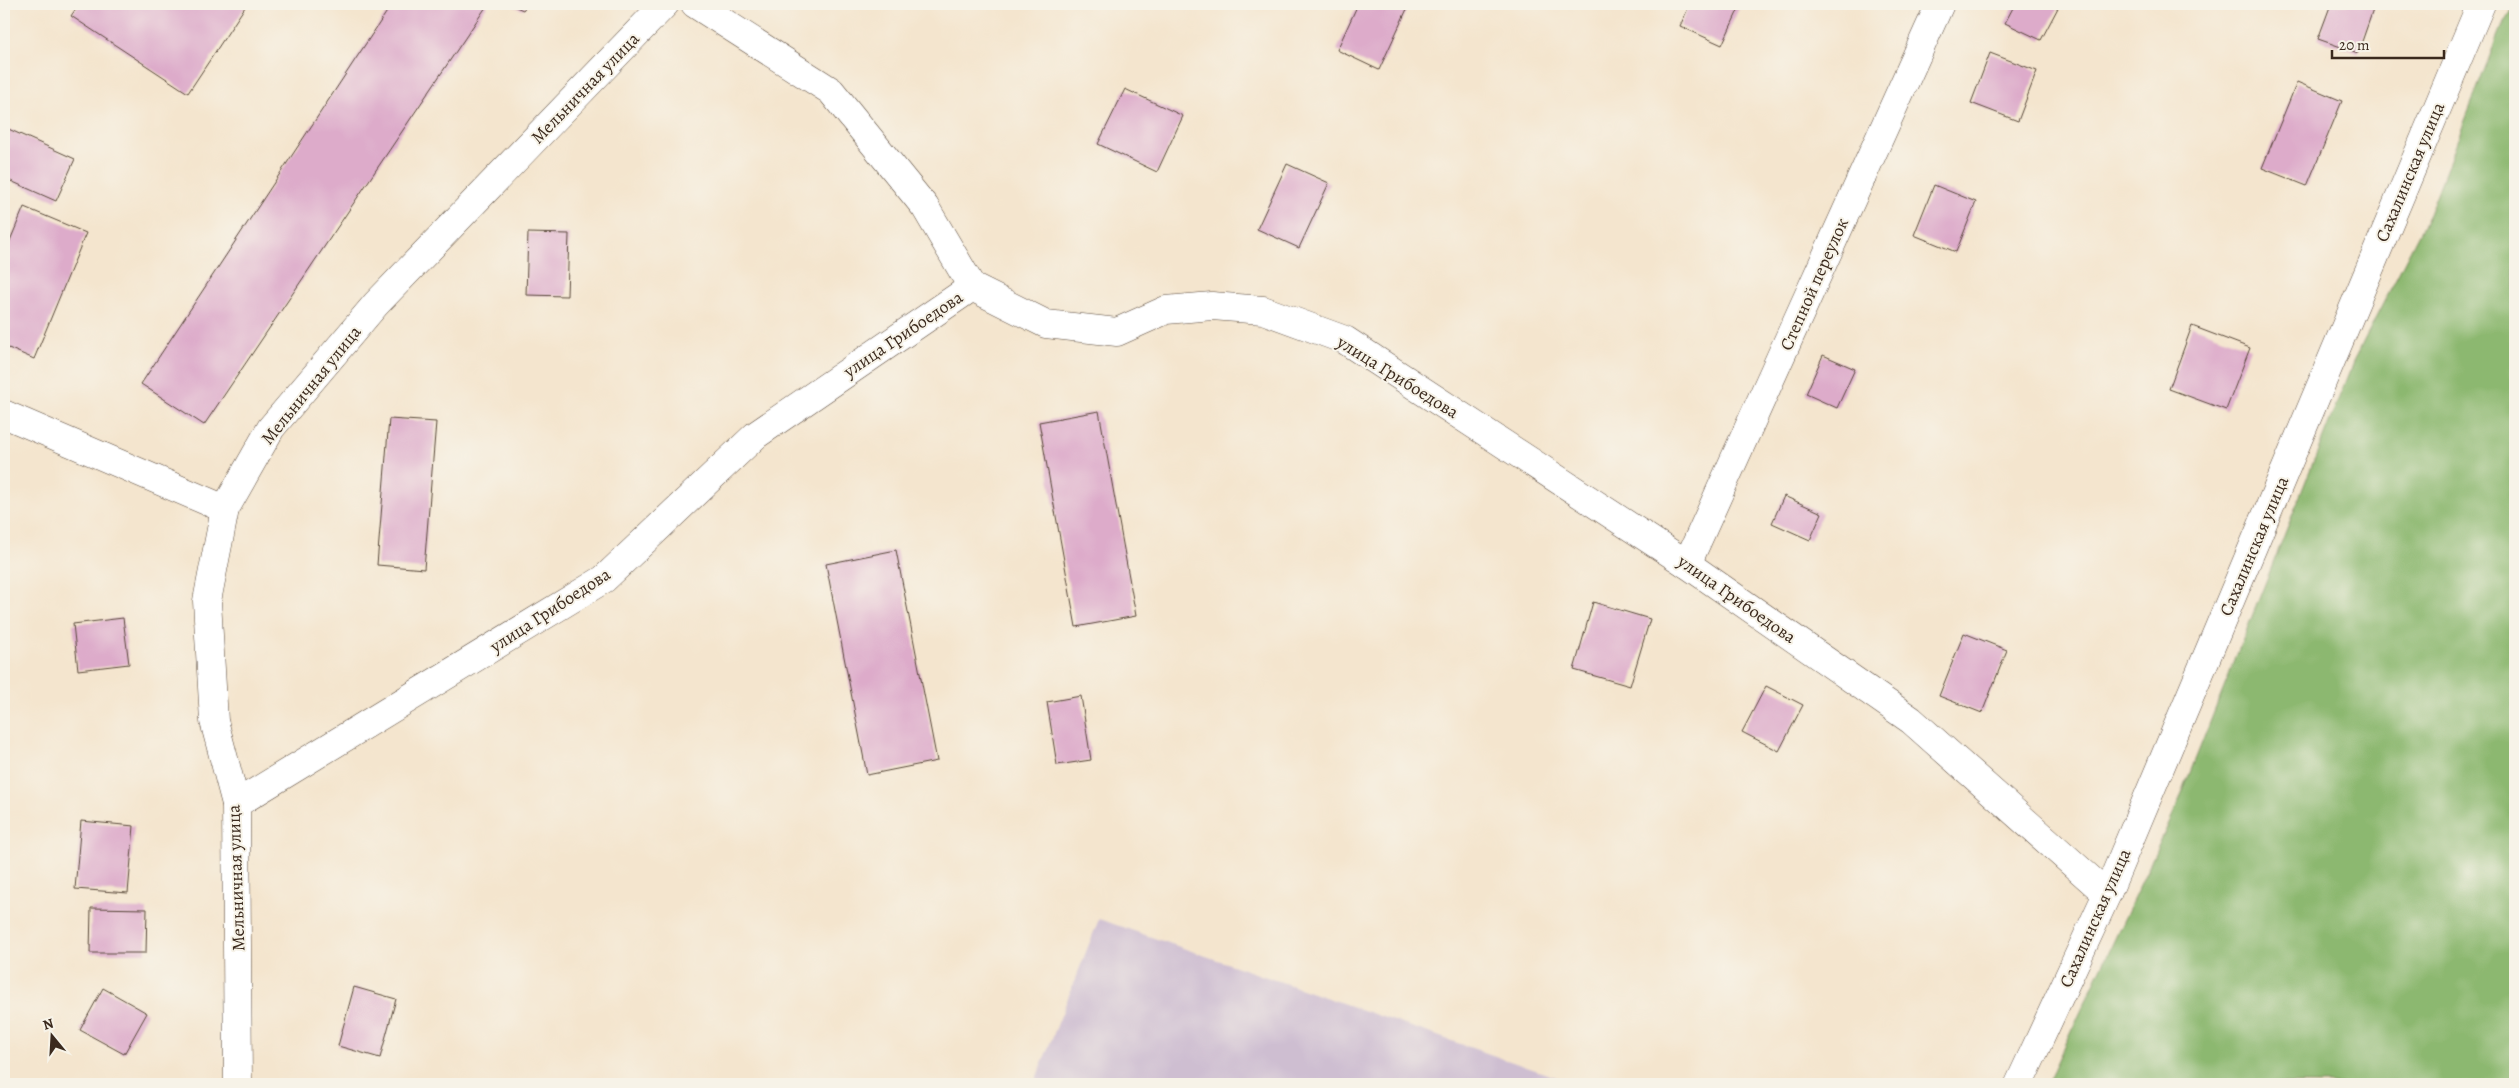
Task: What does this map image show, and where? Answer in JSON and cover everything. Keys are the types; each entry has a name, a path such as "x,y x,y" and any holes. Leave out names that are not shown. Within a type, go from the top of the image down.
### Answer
{"street":[{"name":"Мельничная улица","path":"238,1084 236,804 214,721 207,601 225,509 271,428 376,304 665,4"},
{"path":"695,4 831,90 924,207 972,287"},
{"name":"Степной переулок","path":"1687,564 1940,4"},
{"name":"Сахалинская улица","path":"2019,1084 2107,894 2481,4"},
{"name":"улица Грибоедова","path":"236,804 604,579 756,434 972,287 1046,324 1117,332 1166,310 1212,306 1263,310 1345,340 1687,564 1911,720 2107,894"},
{"path":"4,414 225,509"}],"shaded area":[{"path":"1099,919 1576,1084 1034,1084"}],"green space":[{"path":"2515,5 2515,1084 2047,1084 2176,808 2353,362 2429,214 2499,32"}],"building":[{"path":"79,4 247,4 188,93 71,16"},
{"path":"392,4 488,4 204,425 141,384"},
{"path":"509,4 528,4 523,10"},
{"path":"1358,4 1395,4 1407,9 1379,70 1337,50"},
{"path":"1690,4 1741,4 1722,45 1680,26"},
{"path":"2015,4 2060,4 2041,40 2005,23"},
{"path":"2331,4 2375,4 2358,53 2318,39"},
{"path":"1990,53 2037,71 2018,121 1971,103"},
{"path":"2297,82 2342,101 2307,186 2262,168"},
{"path":"1125,89 1183,116 1157,172 1098,144"},
{"path":"4,127 75,159 56,201 4,178"},
{"path":"1287,164 1329,183 1299,248 1257,229"},
{"path":"1934,185 1976,202 1956,252 1914,235"},
{"path":"24,207 86,233 34,359 4,346 4,255"},
{"path":"528,233 569,234 567,296 526,295"},
{"path":"2192,326 2250,348 2226,410 2169,389"},
{"path":"1823,355 1855,369 1837,408 1806,394"},
{"path":"1099,411 1136,616 1076,627 1039,422"},
{"path":"389,419 436,422 424,569 377,565"},
{"path":"1784,496 1822,513 1810,540 1772,523"},
{"path":"896,550 937,761 867,775 826,564"},
{"path":"1593,602 1650,619 1630,686 1574,670"},
{"path":"123,618 129,664 78,670 73,624"},
{"path":"1964,633 2007,650 1982,713 1939,696"},
{"path":"1766,686 1803,705 1779,751 1742,732"},
{"path":"1081,696 1091,760 1057,765 1047,702"},
{"path":"81,821 134,826 128,893 75,889"},
{"path":"91,908 147,909 146,953 90,953"},
{"path":"354,987 396,999 380,1058 338,1046"},
{"path":"103,988 147,1013 124,1054 80,1030"}]}
